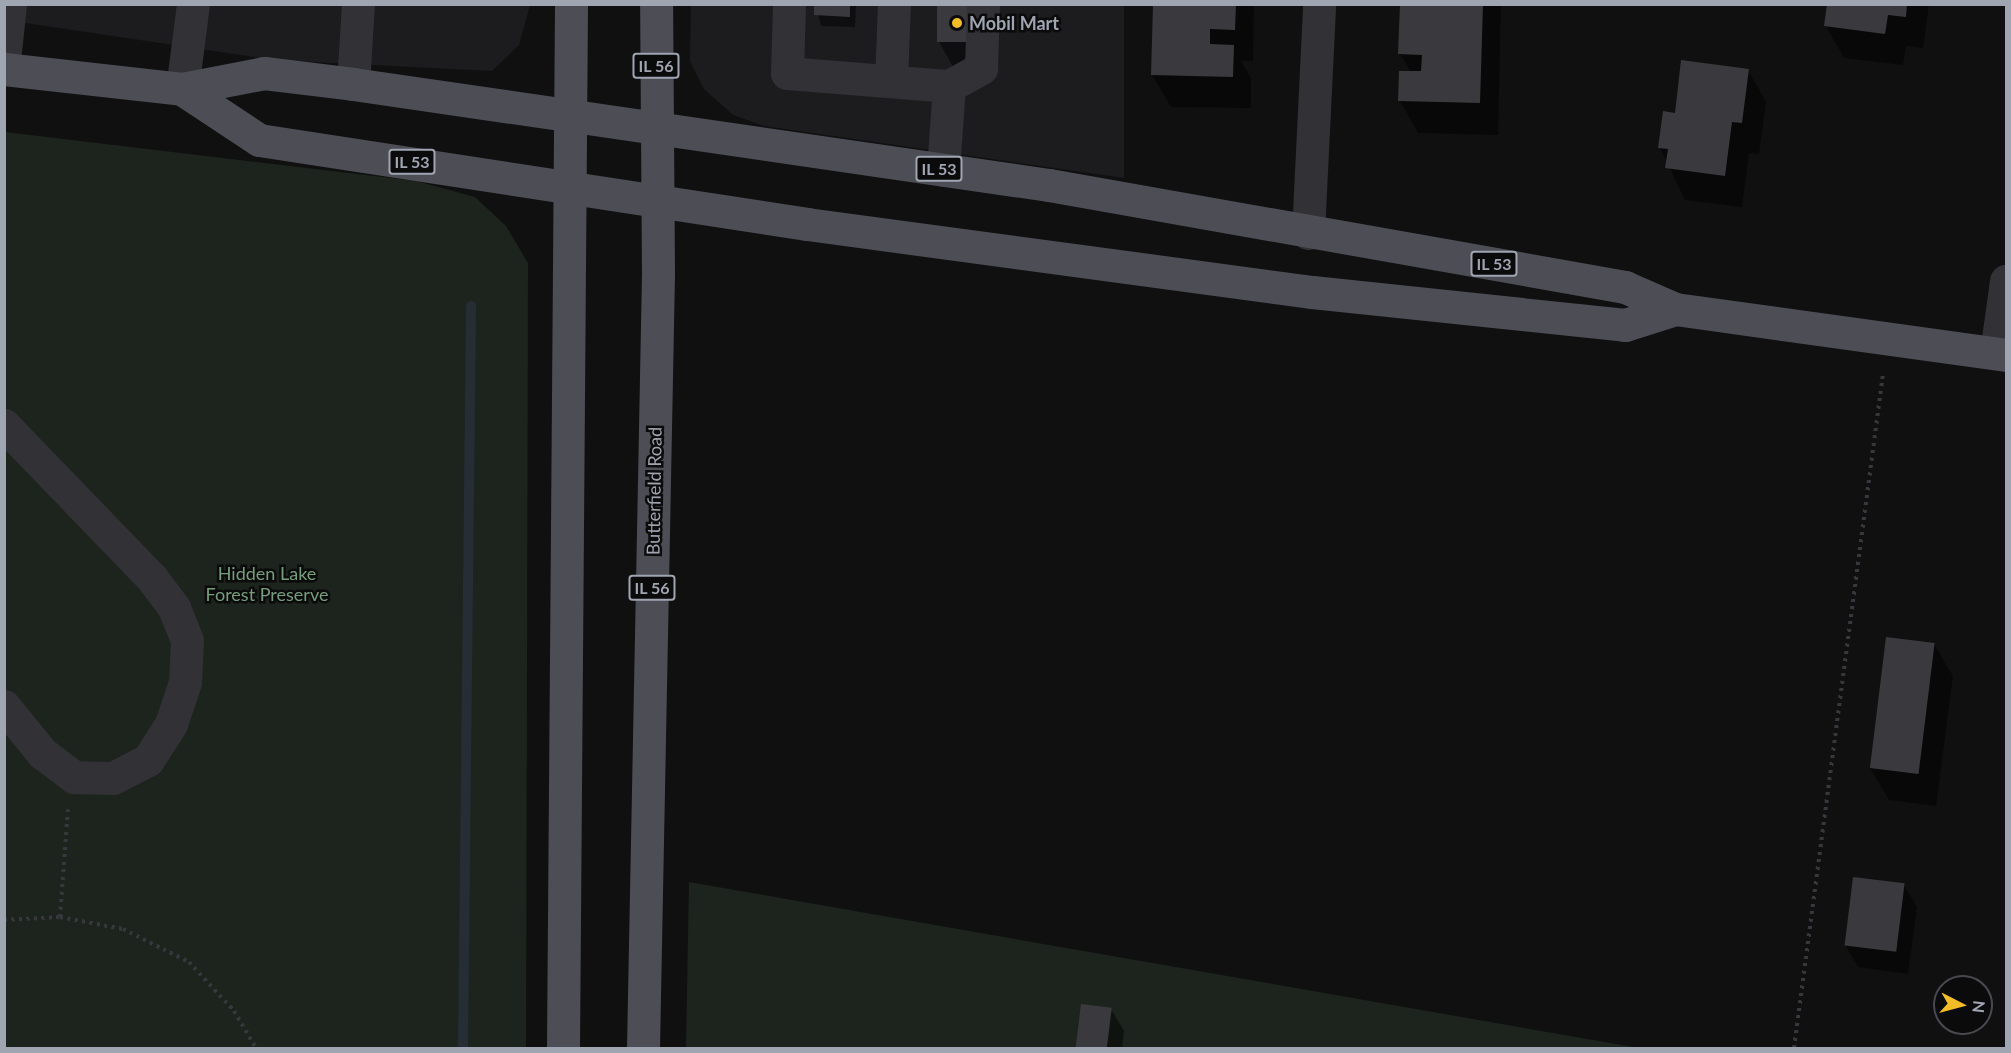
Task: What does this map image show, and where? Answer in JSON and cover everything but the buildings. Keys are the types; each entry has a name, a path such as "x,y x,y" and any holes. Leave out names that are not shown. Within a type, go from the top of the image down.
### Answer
{"main road":[{"path":"563,1048 567,185 571,4"},
{"name":"Butterfield Road","path":"643,1048 656,200 656,4"},
{"name":"IL 53","path":"4,69 182,89 264,73 353,84 943,170 1624,287 1675,309 2001,354"},
{"name":"IL 53","path":"182,89 259,140 656,200 1312,292 1625,325 1675,309"}],"street":[{"path":"4,61 10,4"},
{"path":"182,89 193,4"},
{"path":"353,84 358,4"},
{"path":"789,4 787,73 949,86 981,68 983,4"},
{"path":"891,81 894,4"},
{"path":"1308,233 1319,4"},
{"path":"943,170 949,86"},
{"path":"2001,354 2007,281"},
{"path":"4,425 151,577 174,608 187,641 185,681 171,724 148,760 113,778 74,777 43,754 4,706"}],"path":[{"path":"1794,1048 1888,337"},
{"path":"60,917 62,842 74,777"},
{"path":"4,920 60,917 123,929 189,962 234,1011 256,1048"}],"shaded area":[{"path":"5,4 530,5 519,45 492,71 274,60 5,20"},
{"path":"691,5 1124,5 1124,178 764,126 733,115 704,89 690,61"}],"green space":[{"name":"Hidden Lake Forest Preserve","path":"5,132 416,181 475,197 506,226 528,263 526,1048 5,1048"},
{"path":"689,882 1639,1048 686,1048"}],"waterway":[{"path":"463,1048 471,306"}],"place":[{"name":"Mobil Mart","path":"957,23"}]}
